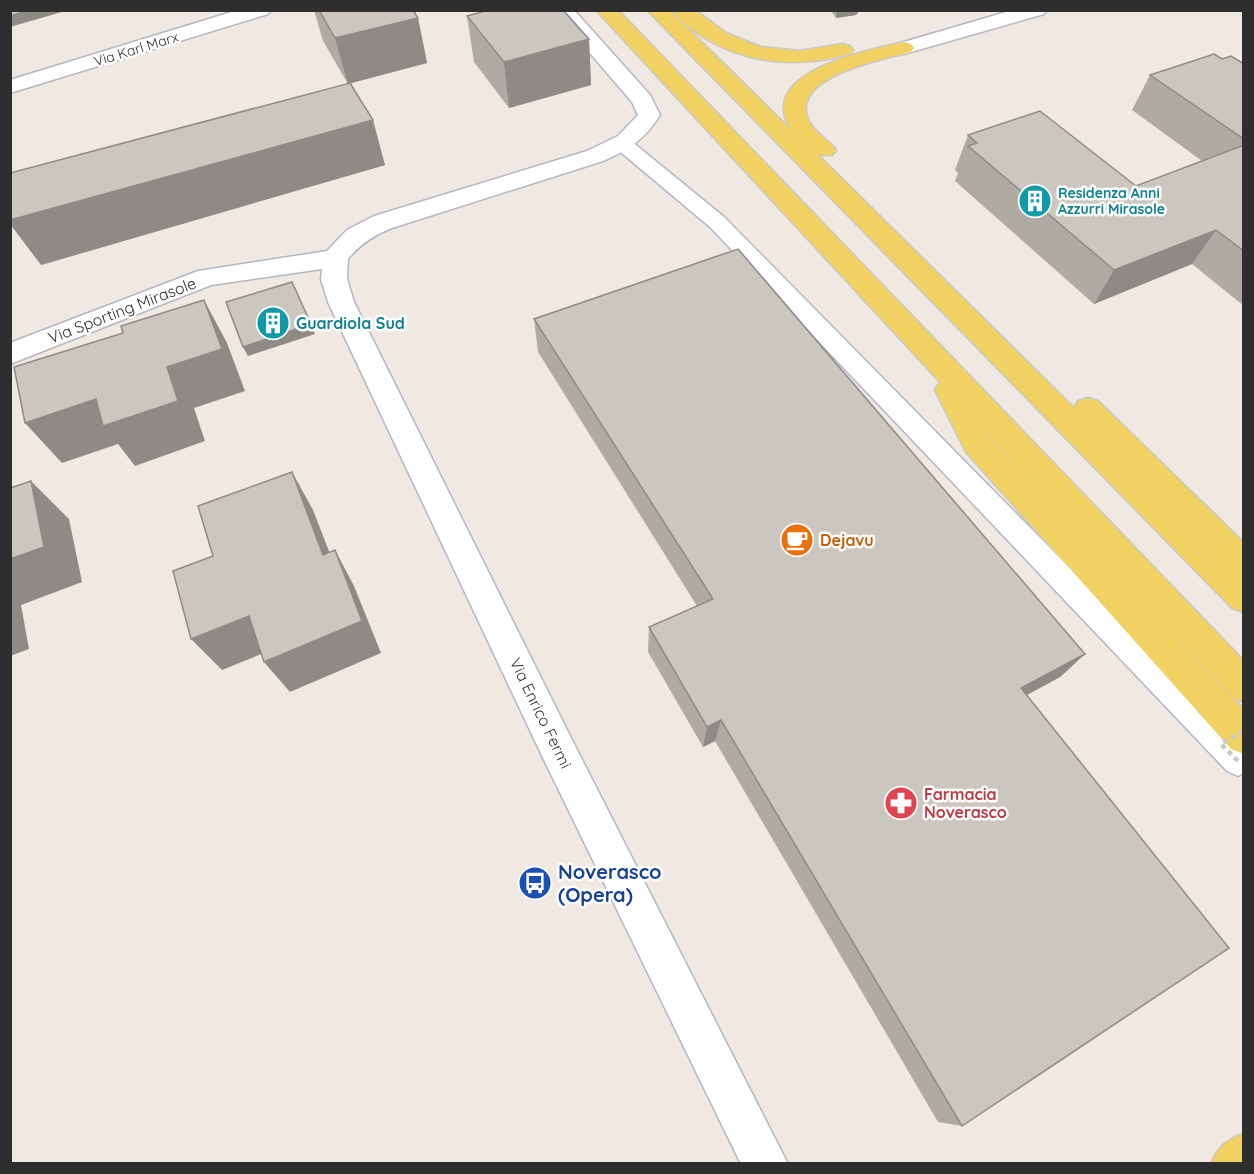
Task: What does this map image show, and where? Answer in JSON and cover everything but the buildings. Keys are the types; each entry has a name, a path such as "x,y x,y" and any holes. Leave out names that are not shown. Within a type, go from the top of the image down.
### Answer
{"main road":[{"path":"606,10 1244,686"},
{"path":"657,10 1244,598"},
{"path":"682,10 698,25 720,40 748,51 780,58 808,58 897,42"},
{"path":"897,42 815,76 800,90 795,106 797,121 1244,565"},
{"path":"932,357 977,444 1241,749"},
{"path":"1234,1164 1244,1156"}],"street":[{"path":"150,44 194,22 207,10"},
{"path":"242,10 260,11"},
{"path":"335,258 346,242 383,222 595,156 624,144 639,131 649,115 642,100 563,10"},
{"path":"897,42 986,10"},
{"path":"897,42 1037,10"},
{"name":"Via Karl Marx","path":"10,87 260,11"},
{"name":"Via Sporting Mirasole","path":"10,354 197,280 335,258"},
{"name":"Via Enrico Fermi","path":"335,258 334,279 341,302 562,758 765,1164"},
{"name":"Via Sporting Mirasole","path":"10,376 156,315 236,273"}],"lane":[{"path":"624,144 717,222 1241,749"}],"path":[{"path":"1241,749 1221,744 1244,731"}],"place":[{"name":"Residenza Anni Azzurri Mirasole","path":"1035,201"},
{"name":"Guardiola Sud","path":"273,323"},
{"name":"Dejavu","path":"797,540"},
{"name":"Farmacia Noverasco","path":"901,803"},
{"name":"Noverasco (Opera)","path":"535,883"}]}
